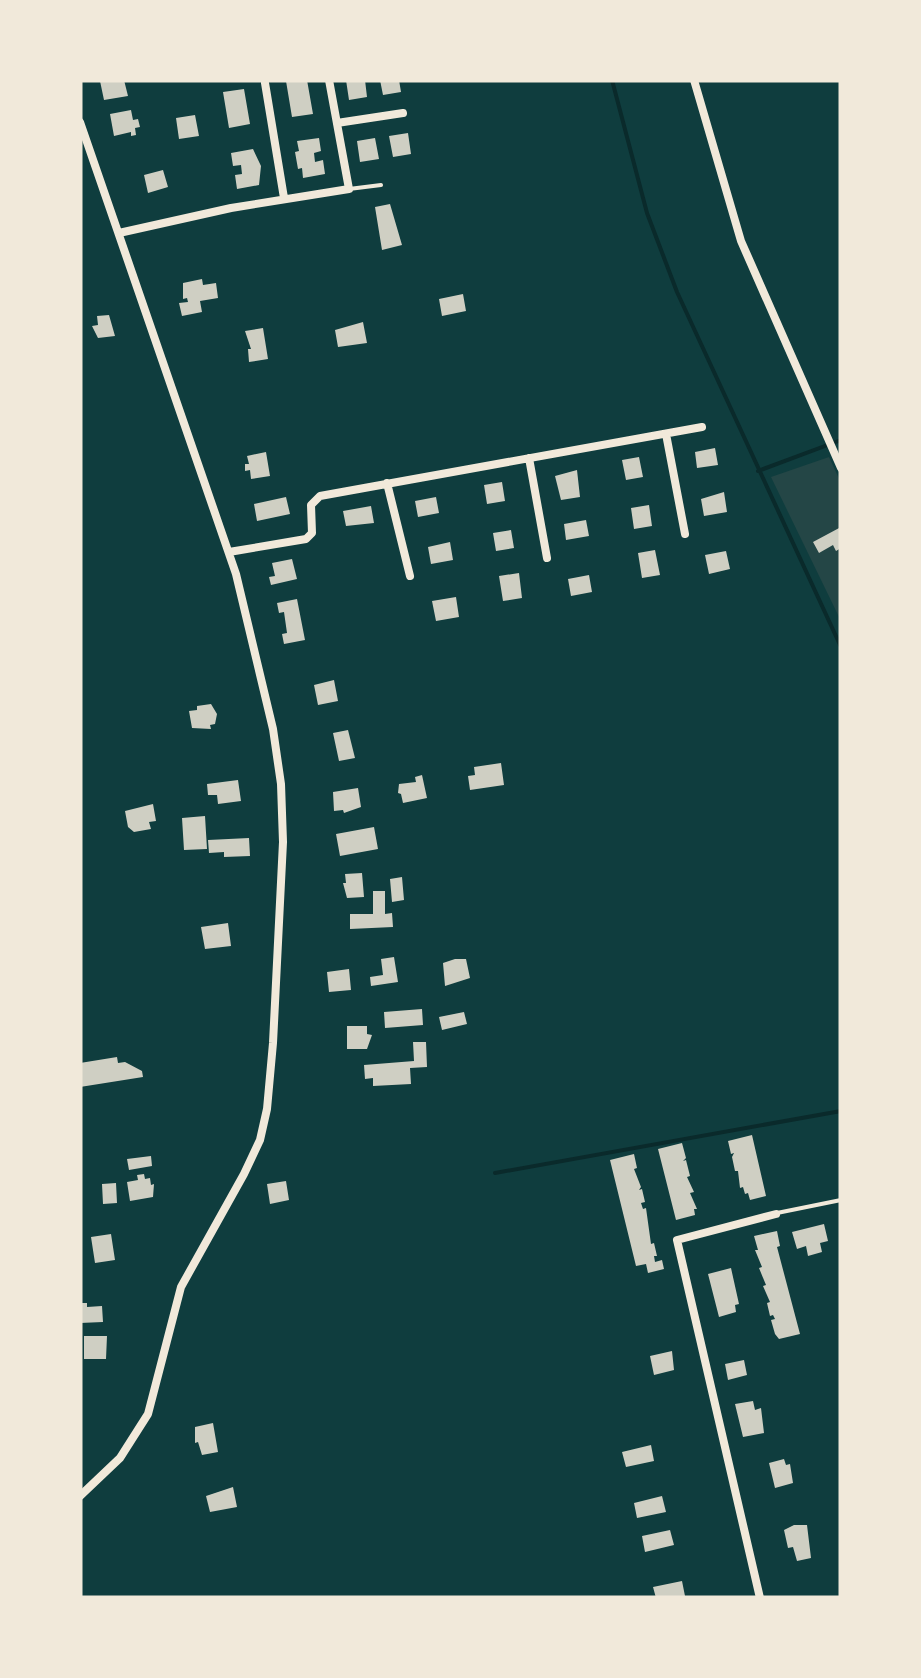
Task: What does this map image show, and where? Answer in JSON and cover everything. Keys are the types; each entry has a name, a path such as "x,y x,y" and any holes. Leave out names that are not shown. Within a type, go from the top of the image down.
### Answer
{"street":[{"path":"119,233 284,198 349,190 329,80"},
{"path":"694,80 742,241 841,468"},
{"path":"264,83 284,198"},
{"path":"337,123 403,113"},
{"path":"80,122 84,147 119,233 229,552 265,688 283,808 267,1109 260,1140 180,1288 148,1414 120,1458 80,1496"},
{"path":"229,552 306,538 312,533 313,499 702,427"},
{"path":"666,434 685,534"},
{"path":"529,458 547,558"},
{"path":"387,484 410,576"},
{"path":"760,1598 677,1240 776,1214"}],"lane":[{"path":"349,190 381,185"},
{"path":"776,1214 841,1200"}],"shaded area":[{"path":"829,457 841,483 841,621 771,477"}],"building":[{"path":"124,80 128,96 104,100 100,81"},
{"path":"307,80 313,114 292,117 286,81"},
{"path":"346,80 365,80 367,97 349,100"},
{"path":"380,80 399,80 401,92 383,95"},
{"path":"244,89 250,124 229,128 223,92"},
{"path":"131,110 140,127 135,128 136,135 131,136 131,132 114,136 110,114"},
{"path":"195,115 199,136 179,139 176,118"},
{"path":"408,133 411,154 393,157 389,136"},
{"path":"319,138 321,151 314,153 315,162 323,160 325,174 303,178 295,152 299,151 297,141"},
{"path":"375,138 379,159 360,162 357,141"},
{"path":"253,149 261,166 259,185 237,189 235,175 242,174 241,165 233,166 231,153"},
{"path":"163,170 168,187 148,193 144,175"},
{"path":"390,204 402,245 382,250 375,207"},
{"path":"202,279 203,285 216,283 218,298 200,301 202,312 182,316 179,303 188,302 183,299 183,283"},
{"path":"463,294 466,311 442,316 439,299"},
{"path":"109,315 115,336 98,338 92,326 98,325 97,316"},
{"path":"363,322 367,343 338,347 335,330"},
{"path":"263,328 268,359 249,362 251,349 245,331"},
{"path":"715,448 718,465 697,468 695,452"},
{"path":"266,452 270,476 251,479 250,470 245,471 245,464 249,464 247,456"},
{"path":"639,457 643,477 626,480 622,460"},
{"path":"577,470 580,497 561,500 555,476"},
{"path":"502,482 505,501 487,504 484,485"},
{"path":"724,492 727,512 704,516 701,499"},
{"path":"286,497 290,514 257,521 254,504"},
{"path":"436,497 439,513 418,517 415,501"},
{"path":"649,505 652,526 634,529 631,508"},
{"path":"371,506 374,523 346,526 343,511"},
{"path":"586,520 589,536 566,540 564,524"},
{"path":"841,527 841,548 836,551 833,545 819,553 813,542"},
{"path":"511,530 514,548 496,551 493,533"},
{"path":"450,542 453,560 431,564 428,547"},
{"path":"655,550 660,575 642,578 638,553"},
{"path":"726,551 730,569 709,574 705,555"},
{"path":"292,559 297,579 271,585 269,577 275,576 272,563"},
{"path":"519,573 522,598 503,601 499,576"},
{"path":"589,575 592,592 571,596 568,579"},
{"path":"456,597 459,617 436,621 432,601"},
{"path":"297,599 305,640 284,644 284,612 279,613 277,603"},
{"path":"334,680 338,701 318,705 314,685"},
{"path":"211,704 217,714 215,724 210,725 211,729 192,728 189,711"},
{"path":"348,730 355,758 339,761 333,733"},
{"path":"501,763 504,785 470,790 468,776 475,775 474,767"},
{"path":"422,775 427,798 403,803 399,784 416,782 415,777"},
{"path":"238,780 241,801 218,804 217,795 208,795 207,784"},
{"path":"358,788 361,807 344,813 334,811 333,792"},
{"path":"153,804 156,821 149,822 151,829 134,832 128,827 125,811"},
{"path":"205,816 207,849 184,850 182,818"},
{"path":"374,827 378,849 340,856 336,834"},
{"path":"249,838 250,856 209,853 208,840"},
{"path":"362,873 364,897 347,898 345,874"},
{"path":"402,877 404,900 392,902 390,879"},
{"path":"373,891 385,891 385,914 392,913 393,927 350,929 350,914 373,914"},
{"path":"228,923 231,946 205,949 201,927"},
{"path":"394,957 398,982 371,986 370,977 383,975 381,959"},
{"path":"466,959 470,978 445,986 443,963"},
{"path":"349,969 351,990 329,992 327,972"},
{"path":"422,1009 423,1025 385,1028 384,1012"},
{"path":"464,1012 467,1024 442,1030 439,1017"},
{"path":"347,1026 367,1026 367,1034 372,1035 367,1049 347,1049"},
{"path":"413,1042 426,1042 427,1067 410,1068 411,1084 373,1086 373,1078 365,1079 364,1065 414,1061"},
{"path":"117,1057 118,1063 125,1062 142,1071 143,1077 80,1087 80,1063"},
{"path":"752,1135 766,1196 750,1200 740,1188 728,1141"},
{"path":"682,1143 686,1158 683,1161 686,1160 690,1176 687,1177 694,1192 690,1193 697,1209 695,1215 676,1220 658,1149"},
{"path":"634,1154 634,1169 645,1202 641,1203 646,1208 651,1244 654,1243 657,1256 655,1262 662,1260 664,1269 648,1273 646,1264 636,1266 610,1160"},
{"path":"151,1156 152,1166 129,1170 127,1159"},
{"path":"144,1174 154,1184 153,1197 130,1201 127,1182"},
{"path":"286,1181 289,1200 270,1204 267,1184"},
{"path":"116,1183 117,1203 103,1204 102,1184"},
{"path":"824,1224 828,1241 820,1243 822,1252 808,1256 806,1246 797,1249 792,1232"},
{"path":"777,1231 777,1247 800,1334 779,1339 771,1320 775,1319 770,1316 754,1236"},
{"path":"111,1234 115,1260 95,1263 91,1237"},
{"path":"731,1268 739,1304 735,1305 736,1312 719,1317 708,1274"},
{"path":"80,1303 87,1303 87,1307 102,1306 103,1322 80,1323"},
{"path":"84,1336 107,1336 106,1359 84,1359"},
{"path":"672,1351 674,1370 654,1375 650,1356"},
{"path":"744,1360 747,1375 728,1380 725,1364"},
{"path":"753,1401 755,1410 761,1408 764,1433 743,1437 735,1404"},
{"path":"213,1423 218,1452 202,1455 198,1442 195,1443 195,1427"},
{"path":"651,1445 654,1461 626,1467 622,1452"},
{"path":"784,1459 786,1465 790,1464 793,1483 775,1488 769,1463"},
{"path":"233,1487 237,1507 210,1512 206,1496"},
{"path":"662,1496 666,1512 637,1518 634,1503"},
{"path":"807,1525 811,1558 797,1561 793,1547 788,1548 784,1530"},
{"path":"670,1530 674,1545 645,1552 642,1536"},
{"path":"682,1581 685,1596 656,1598 653,1587"}],"waterway":[{"path":"612,80 647,213 677,292 841,647"},
{"path":"758,471 841,440"},
{"path":"495,1173 841,1111"}]}
